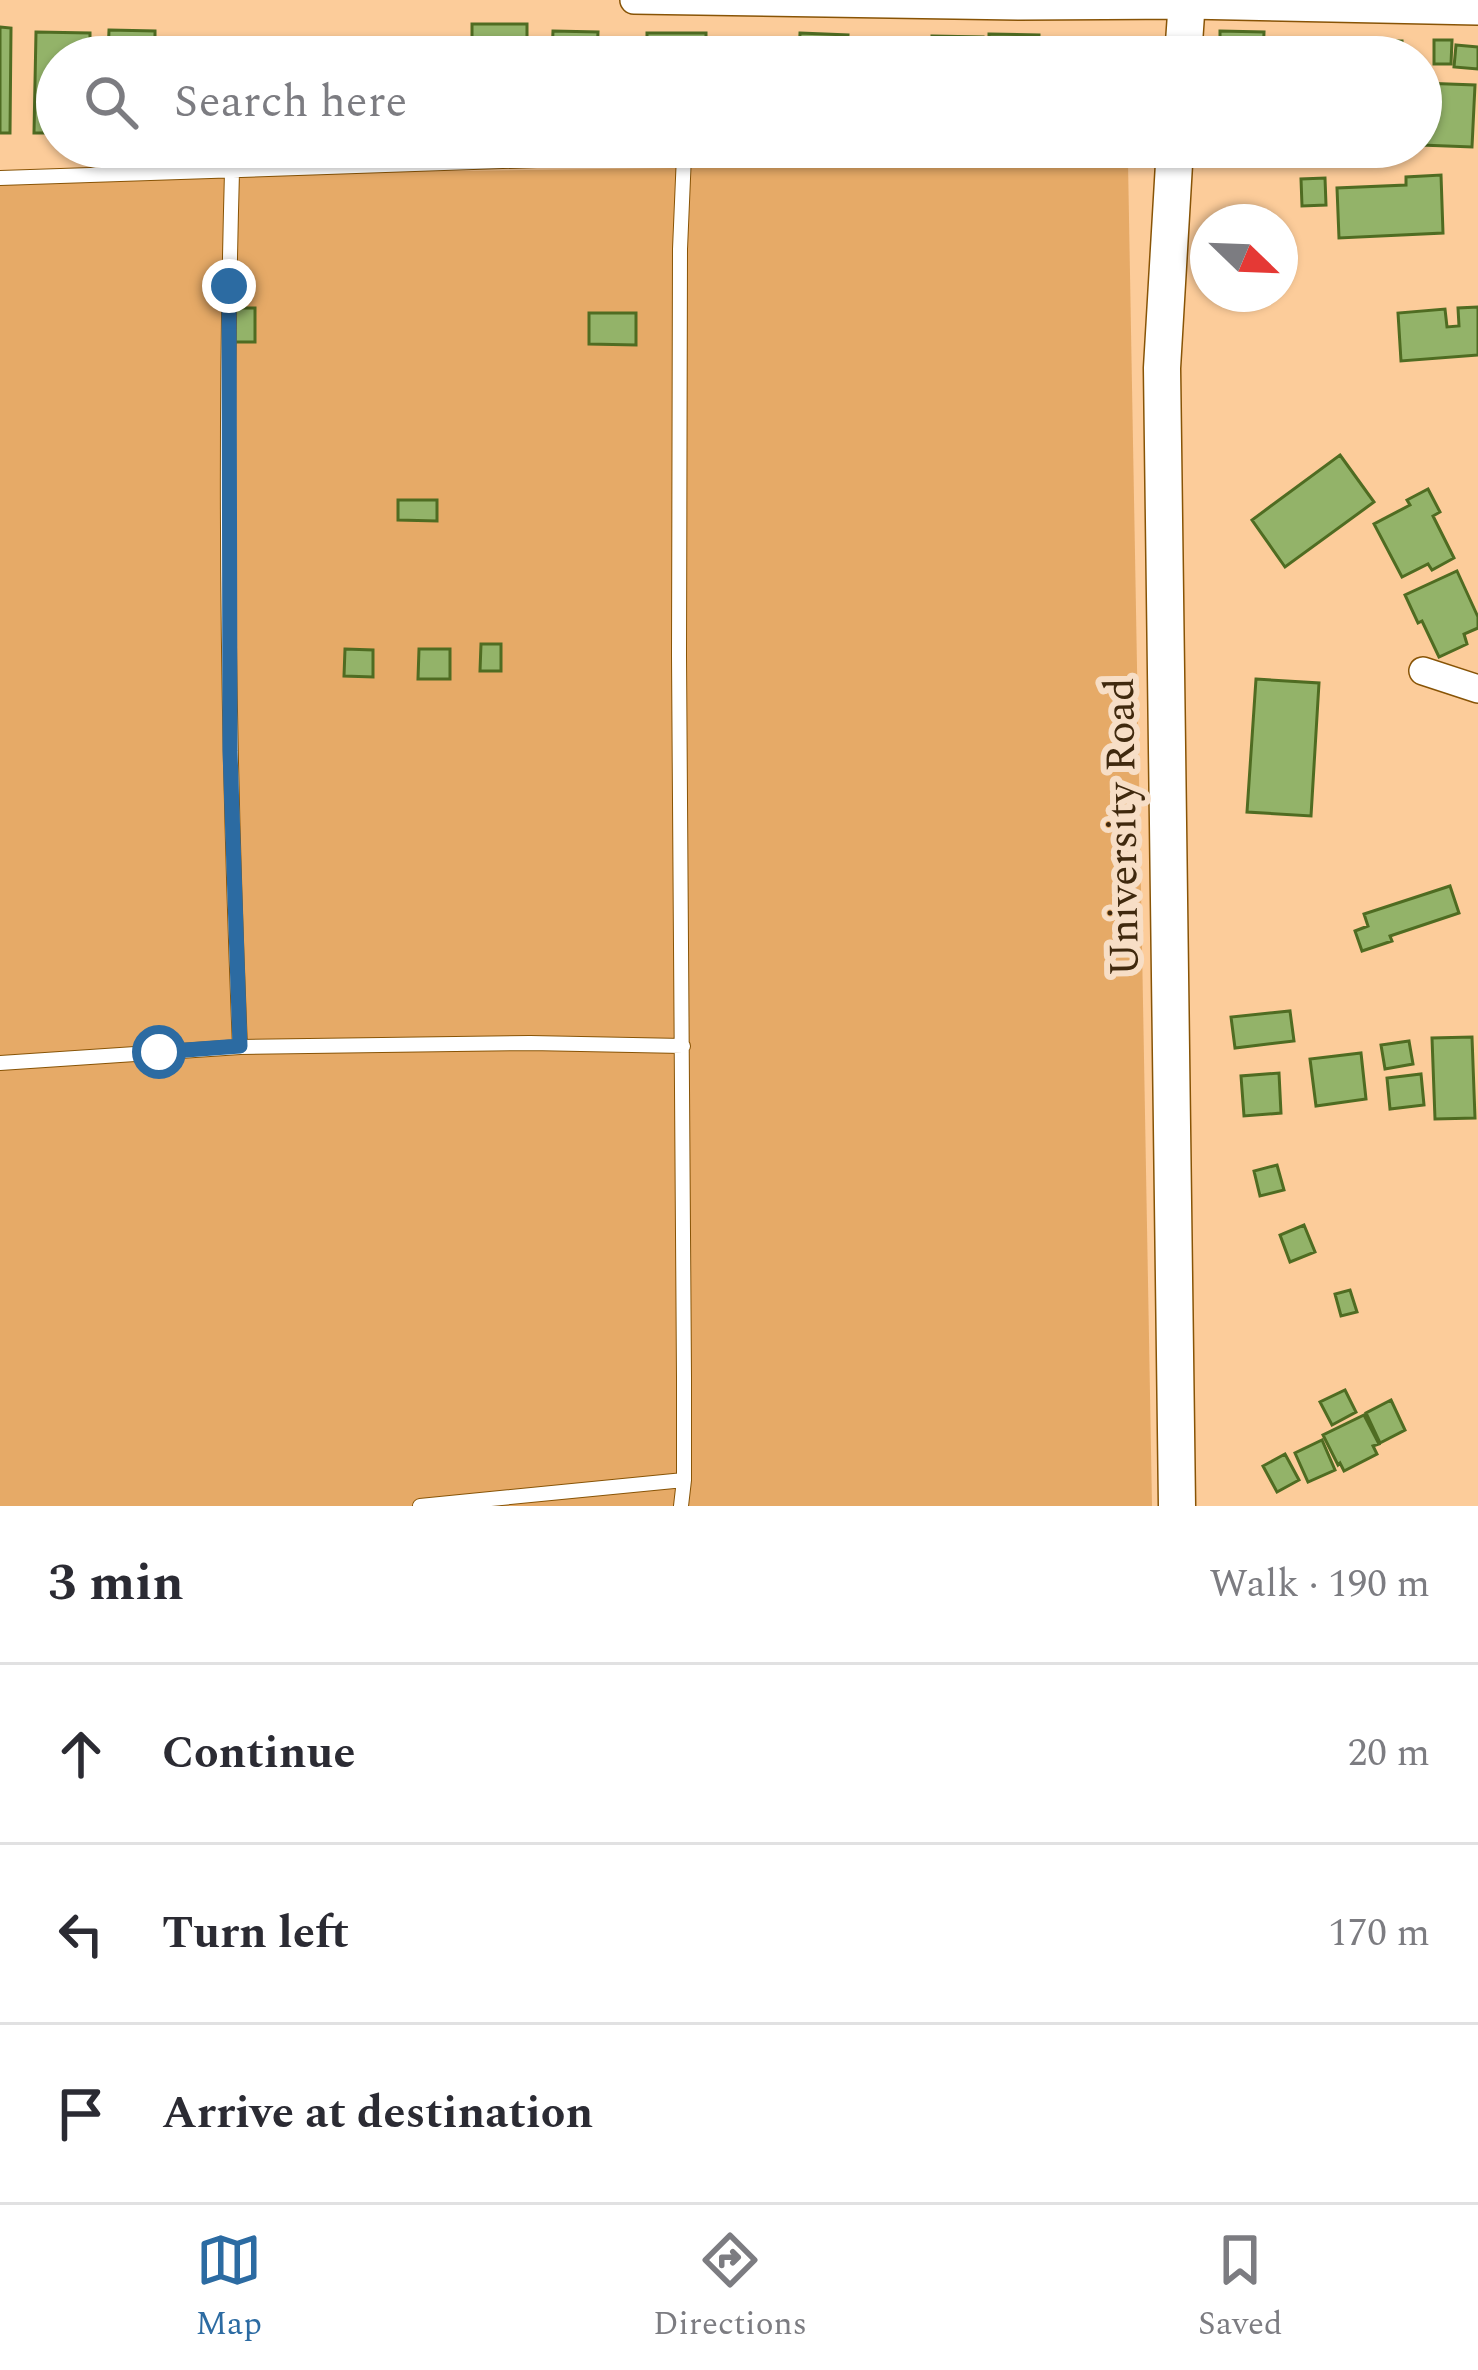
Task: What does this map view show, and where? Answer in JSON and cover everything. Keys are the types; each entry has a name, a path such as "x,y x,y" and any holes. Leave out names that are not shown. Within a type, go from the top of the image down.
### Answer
{"main road":[{"path":"1185,36 1188,3"},
{"name":"University Road","path":"1174,168 1162,368 1178,1506"}],"street":[{"path":"634,0 1019,6 1188,3 1478,11"},
{"path":"1423,671 1478,689"}],"lane":[{"path":"0,178 332,168"},
{"path":"681,1506 683,168"},
{"path":"232,172 228,547 240,1046"},
{"path":"0,1063 240,1046 683,1046"},
{"path":"420,1506 684,1480"}],"shaded area":[{"path":"677,168 1128,168 1152,1506 0,1506 0,177"}],"building":[{"path":"472,24 527,24 527,36 472,36"},
{"path":"0,27 11,28 10,133 0,133"},
{"path":"109,30 155,31 155,36 109,36"},
{"path":"553,31 598,32 598,36 553,36"},
{"path":"1220,31 1264,32 1264,36 1220,36"},
{"path":"36,32 90,33 36,36 34,133"},
{"path":"647,33 706,33 706,36"},
{"path":"800,33 848,35 848,36"},
{"path":"1442,40 1452,40 1451,64 1442,64"},
{"path":"1456,45 1478,47 1478,69 1454,67"},
{"path":"1442,84 1475,85 1472,147 1442,146"},
{"path":"1441,175 1443,233 1339,238 1337,188 1406,185 1406,177"},
{"path":"1325,178 1326,205 1302,206 1301,179"},
{"path":"1478,307 1478,355 1401,361 1398,313 1445,309 1447,327 1459,326 1458,308"},
{"path":"235,308 255,308 255,342 234,342"},
{"path":"589,313 636,313 636,345 589,344"},
{"path":"1340,455 1374,502 1285,567 1252,520"},
{"path":"1428,489 1440,512 1433,516 1454,558 1432,570 1428,564 1402,577 1374,524 1410,505 1407,500"},
{"path":"398,500 437,500 437,521 398,520"},
{"path":"1457,571 1478,617 1478,628 1464,634 1467,644 1439,657 1405,595"},
{"path":"481,644 501,644 501,671 480,671"},
{"path":"345,649 373,650 373,677 344,676"},
{"path":"419,649 450,649 450,679 418,679"},
{"path":"1256,679 1319,683 1311,816 1247,812"},
{"path":"1450,886 1459,913 1390,936 1392,941 1362,951 1355,931 1368,926 1364,914"},
{"path":"1290,1011 1294,1041 1235,1048 1231,1017"},
{"path":"1472,1037 1475,1118 1435,1119 1432,1038"},
{"path":"1409,1041 1413,1064 1385,1069 1381,1045"},
{"path":"1361,1053 1366,1099 1316,1106 1310,1059"},
{"path":"1279,1073 1281,1113 1244,1116 1241,1076"},
{"path":"1421,1074 1424,1105 1390,1109 1387,1078"},
{"path":"1277,1165 1284,1190 1260,1196 1254,1171"},
{"path":"1304,1225 1315,1252 1290,1262 1280,1235"},
{"path":"1350,1290 1357,1312 1341,1316 1335,1294"},
{"path":"1345,1390 1356,1412 1332,1425 1320,1402"},
{"path":"1391,1400 1405,1430 1380,1443 1366,1413"},
{"path":"1364,1415 1379,1444 1373,1446 1377,1454 1344,1471 1323,1435"},
{"path":"1322,1440 1335,1470 1308,1482 1295,1453"},
{"path":"1285,1454 1299,1480 1277,1492 1263,1466"}],"route":[{"path":"159,1052 240,1046 230,751 229,286"}]}
